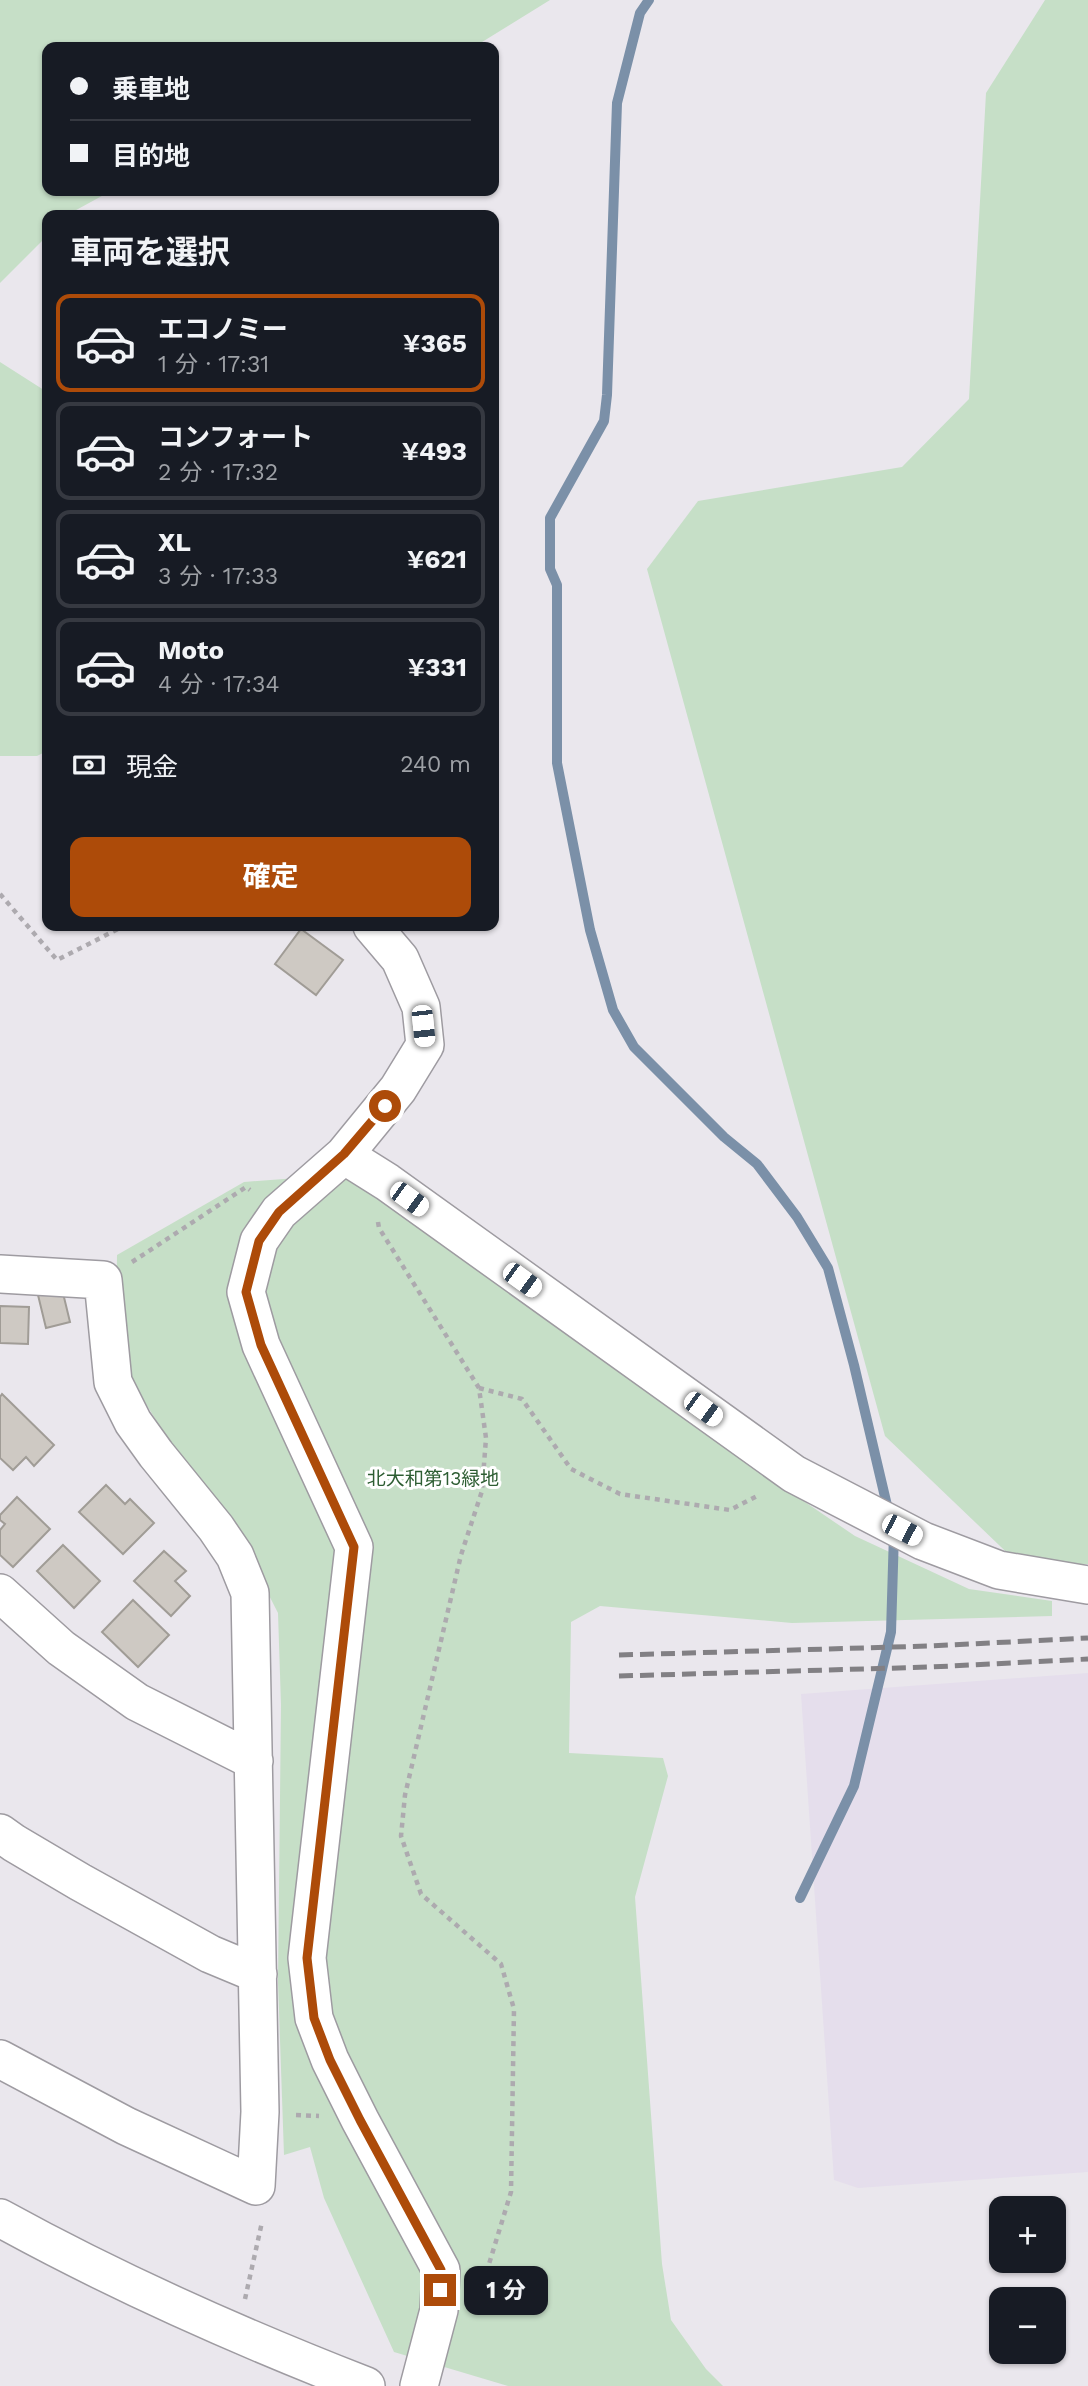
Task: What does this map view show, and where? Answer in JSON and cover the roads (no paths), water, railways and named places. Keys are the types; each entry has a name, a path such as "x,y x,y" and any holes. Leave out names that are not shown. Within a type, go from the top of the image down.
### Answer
{"street":[{"path":"376,931 400,959 421,1007 425,1045 398,1089 344,1154 279,1212 259,1241 246,1292 261,1345 354,1547 307,1958 314,2018 330,2060 441,2270 439,2311 419,2386"},
{"path":"344,1154 387,1182 794,1474 923,1541 999,1570 1088,1585"},
{"path":"0,1274 103,1280 113,1382 133,1422 235,1556 250,1593 260,2112 256,2186 126,2126 0,2059"},
{"path":"0,1593 61,1648 137,1702 254,1761"},
{"path":"0,1833 13,1843 210,1954 258,1974"},
{"path":"0,2218 150,2296 366,2386"}],"waterway":[{"path":"649,0 640,13 617,103 604,421 550,518 550,569 557,585 557,763 590,930 613,1010 634,1047 724,1137 757,1164 797,1217 828,1268 889,1514"},
{"path":"800,1898 854,1786 891,1632 894,1533"}],"railway":[{"path":"619,1655 930,1646 1088,1638"},
{"path":"619,1676 931,1667 1088,1659"}],"park label":[{"name":"北大和第13緑地","path":"433,1478"}]}
